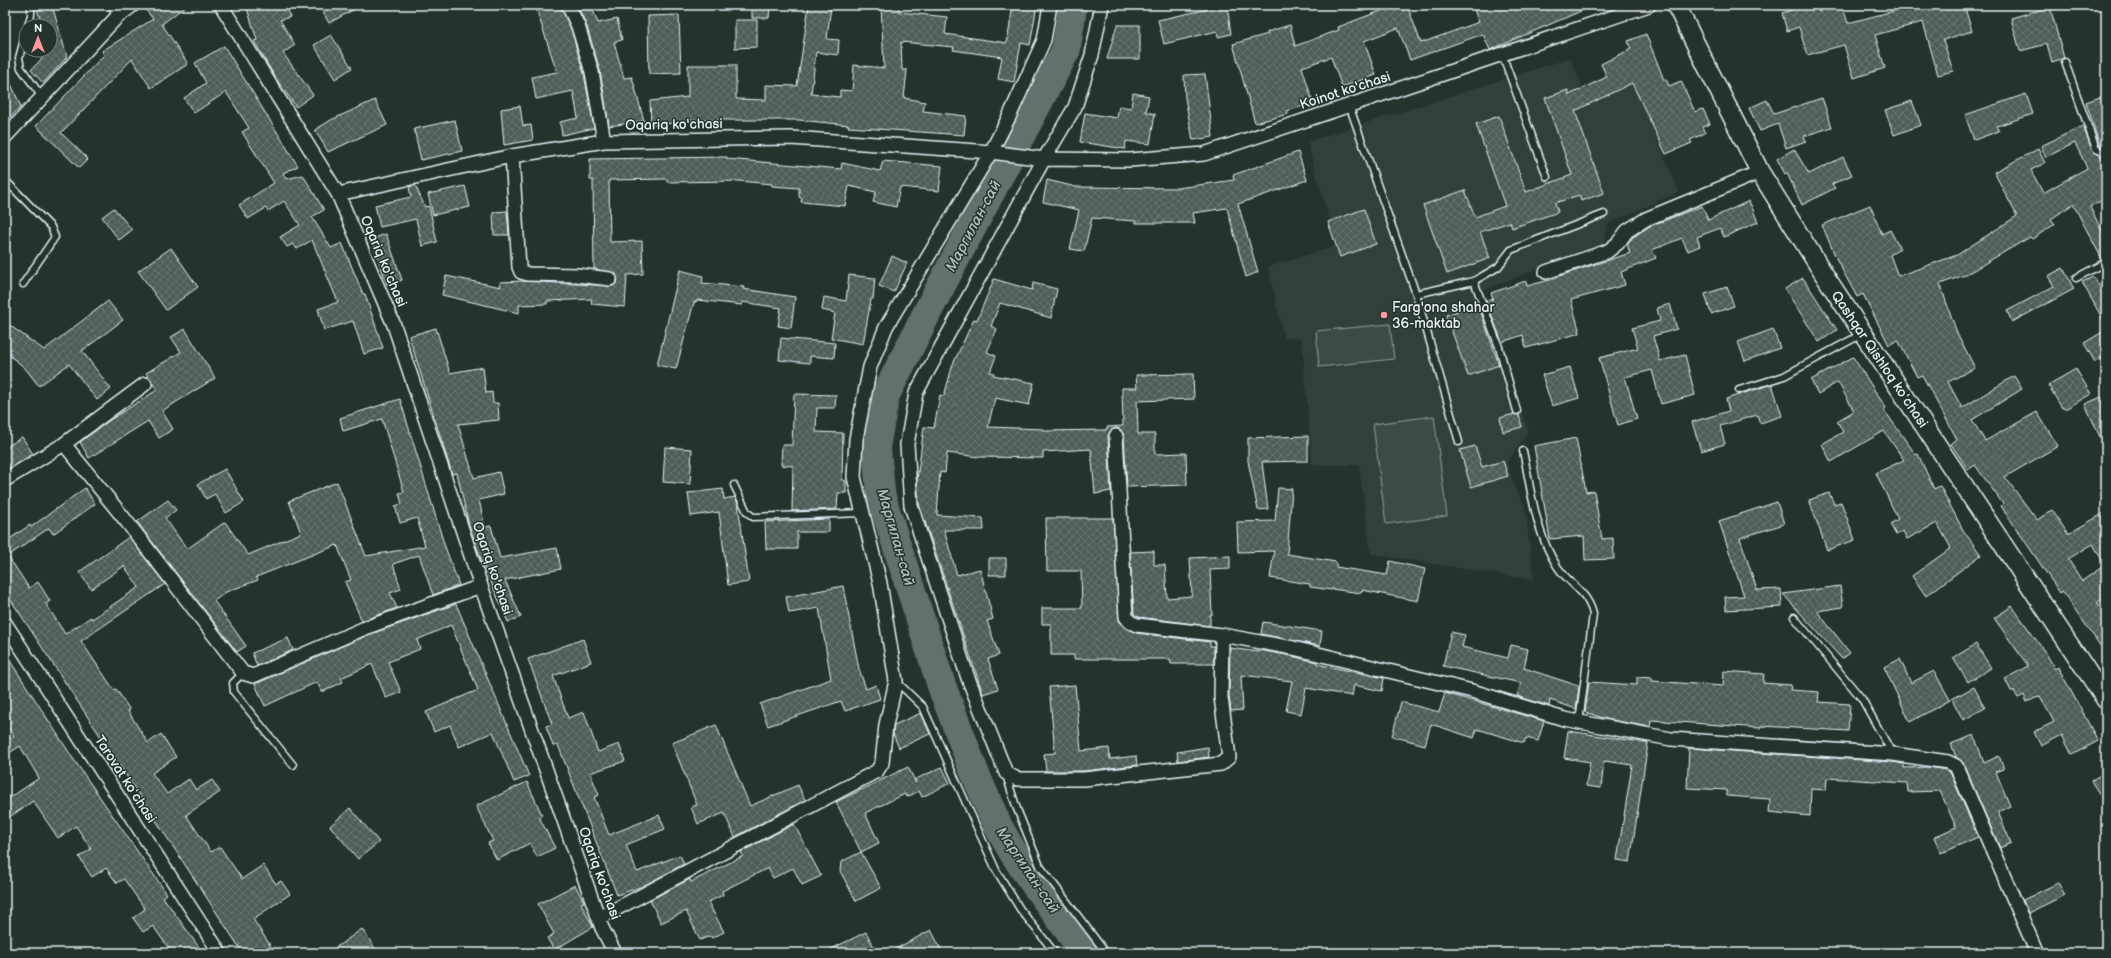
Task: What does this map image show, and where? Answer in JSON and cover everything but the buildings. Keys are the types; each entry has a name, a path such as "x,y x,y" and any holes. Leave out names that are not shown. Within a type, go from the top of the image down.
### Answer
{"main road":[{"name":"Qashqar Qishloq koʻchasi","path":"1676,5 1760,172 1863,333 2106,700"}],"street":[{"path":"5,137 116,18 133,5"},
{"name":"Oqariq ko'chasi","path":"220,5 338,194 394,325 482,586 599,918 615,953"},
{"path":"568,5 578,26 592,72 604,141"},
{"path":"599,918 877,771 882,764 886,725 896,681 880,583 854,477 856,440 870,367 886,327 991,152 1044,40 1050,5"},
{"path":"1102,5 1092,55 1075,107 1044,159 916,393 907,444 911,506 968,678 1006,773 1016,779 1084,779 1221,764 1229,757 1221,697 1222,635"},
{"name":"Koinot ko'chasi","path":"991,152 1044,159 1130,160 1204,154 1649,5"},
{"name":"Oqariq ko'chasi","path":"338,194 512,156 604,141 791,138 991,152"},
{"path":"512,156 519,267 521,272 528,274 577,275 610,279"},
{"path":"1546,272 1608,251 1618,243 1627,231 1646,219 1760,172"},
{"path":"5,480 64,444 145,384"},
{"path":"1116,436 1126,617 1130,622 1137,625 1222,635 1293,648 1472,691 1580,722 1671,739 1893,754 1948,762 1956,766 2037,953"},
{"path":"64,444 127,522 243,673 253,676 365,628 482,586"},
{"name":"Tarovat koʻchasi","path":"5,623 220,953"}],"lane":[{"path":"30,18 31,5"},
{"path":"112,5 116,18"},
{"path":"1502,54 1547,177"},
{"path":"19,58 21,68 42,97"},
{"path":"2065,62 2096,149 2106,153"},
{"path":"1349,105 1416,294 1459,442"},
{"path":"5,180 51,227 55,237 23,284"},
{"path":"1416,294 1474,281 1498,267 1511,250 1604,214"},
{"path":"2076,278 2106,262"},
{"path":"1474,281 1499,347 1517,411"},
{"path":"1739,390 1784,376 1863,333"},
{"path":"1523,450 1536,517 1546,546 1557,566 1590,601 1593,614 1580,722"},
{"path":"734,485 747,512 753,517 863,513"},
{"path":"1794,617 1862,699 1893,754"},
{"path":"243,673 233,683 234,692 292,765"},
{"path":"896,681 923,707 996,870 1020,909 1055,953"},
{"path":"1006,773 1017,809 1040,866 1106,953"}],"shaded area":[{"name":"Farg'ona shahar 36-maktab","path":"1570,58 1582,86 1627,67 1679,192 1607,224 1604,243 1481,291 1528,431 1507,463 1514,486 1525,507 1534,580 1371,554 1359,465 1312,465 1302,339 1284,338 1268,267 1337,246 1307,142"},
{"path":"1390,324 1394,359 1319,367 1316,331"},
{"path":"1434,416 1447,516 1386,524 1373,424"}],"waterway":[{"name":"Маргилан-сай","path":"1073,5 1066,50 933,301 885,396 876,444 881,496 942,687 974,771 997,824 1011,849 1085,953"}],"place":[{"name":"Farg'ona shahar 36-maktab","path":"1384,315"}]}
